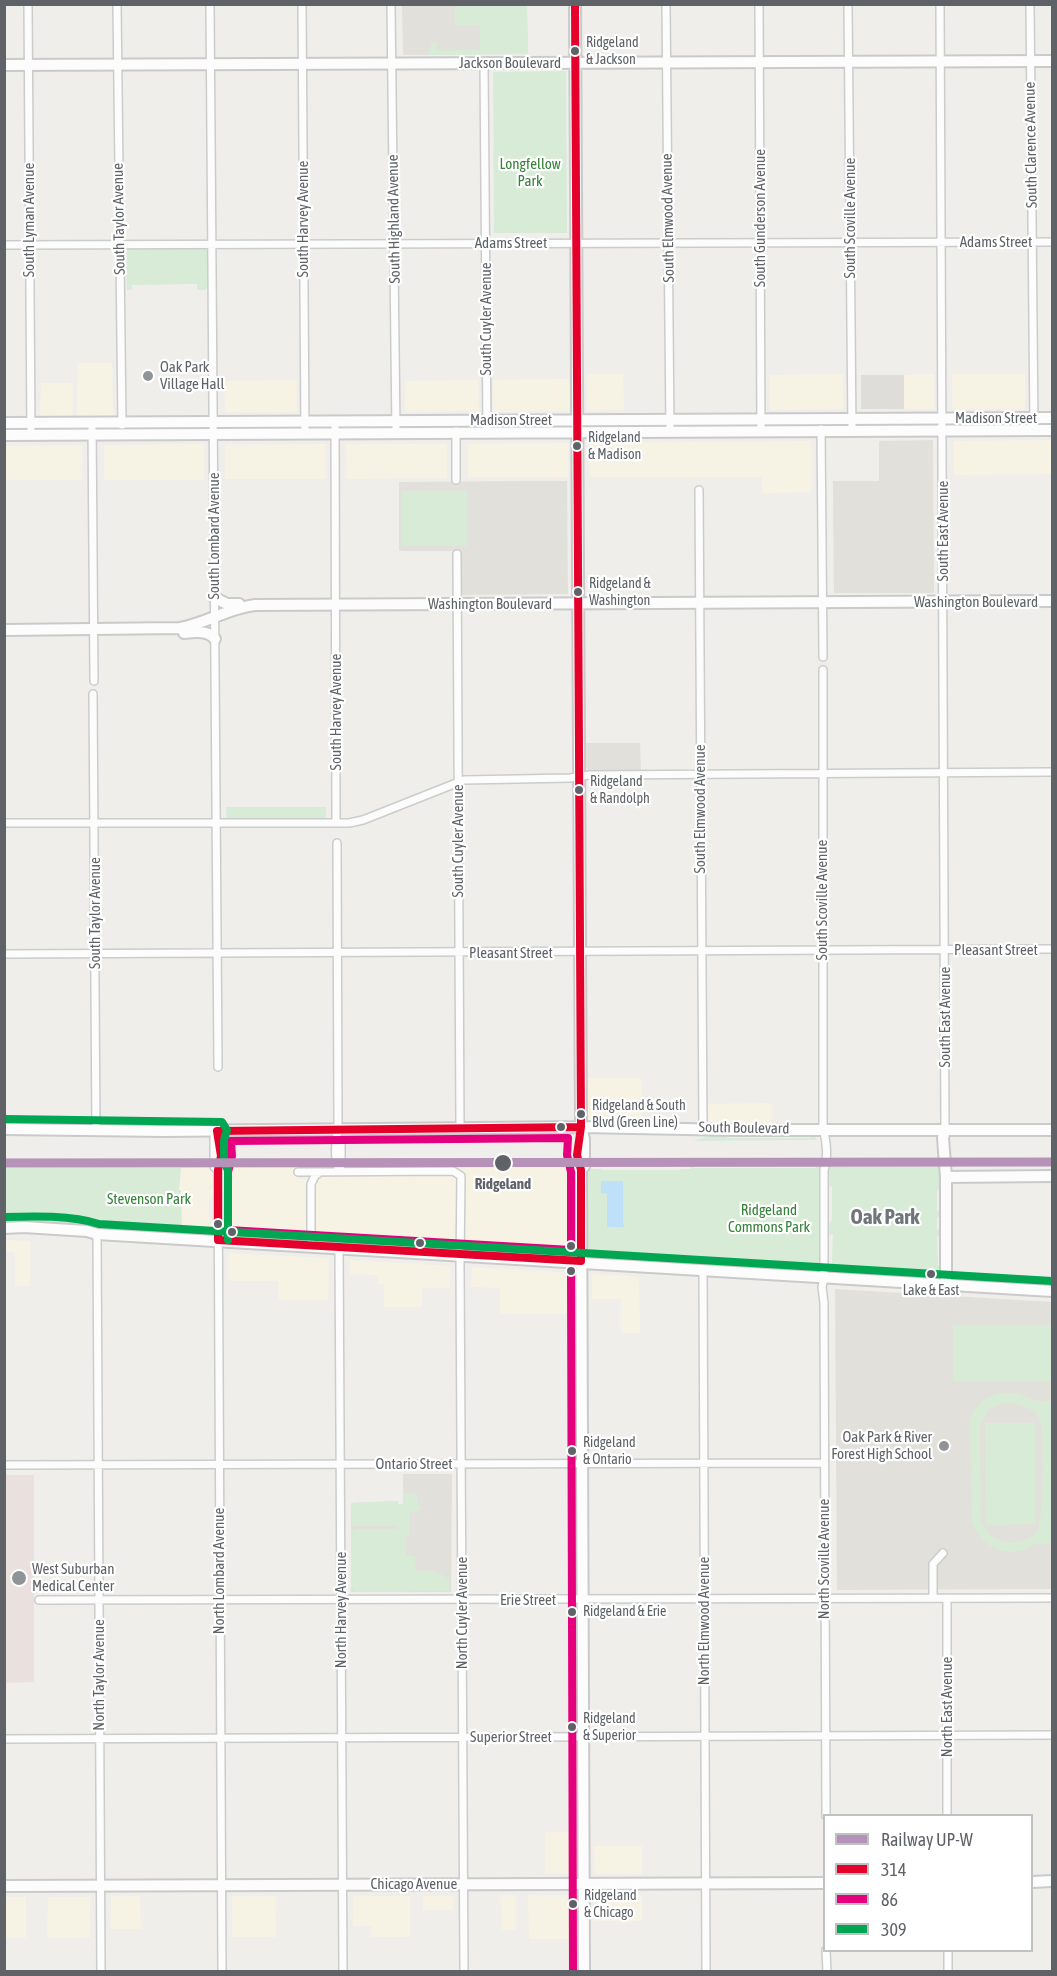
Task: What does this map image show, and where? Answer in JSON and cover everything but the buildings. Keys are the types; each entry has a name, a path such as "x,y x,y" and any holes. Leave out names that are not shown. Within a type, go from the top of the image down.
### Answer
{"street":[{"name":"South Lyman Avenue","path":"28,4 31,429"},
{"name":"South Taylor Avenue","path":"117,4 122,428"},
{"name":"South Lombard Avenue","path":"210,4 218,1067"},
{"name":"South Harvey Avenue","path":"302,4 305,434"},
{"name":"South Highland Avenue","path":"391,4 396,433"},
{"path":"575,4 581,1127 578,1139 578,1166 581,1170 584,1971"},
{"name":"South Elmwood Avenue","path":"666,4 670,432"},
{"name":"South Gunderson Avenue","path":"759,4 761,431"},
{"name":"South Scoville Avenue","path":"848,4 852,431"},
{"name":"South East Avenue","path":"940,4 945,1130"},
{"name":"South Clarence Avenue","path":"1030,4 1034,430"},
{"name":"Jackson Boulevard","path":"4,65 1053,61"},
{"name":"South Cuyler Avenue","path":"484,63 487,432"},
{"name":"Adams Street","path":"4,245 1053,242"},
{"path":"821,418 823,657"},
{"name":"Madison Street","path":"213,428 305,421 1053,418"},
{"path":"456,420 456,480"},
{"name":"South Harvey Avenue","path":"335,421 336,823"},
{"name":"Madison Street","path":"4,423 31,429 92,434 122,428"},
{"path":"92,423 94,681"},
{"name":"Madison Street","path":"4,435 31,429 92,423 122,428 213,428 305,434 1053,430"},
{"name":"South Elmwood Avenue","path":"699,490 703,1128"},
{"name":"South Cuyler Avenue","path":"457,554 460,1127"},
{"path":"214,598 227,604 255,605"},
{"name":"Washington Boulevard","path":"4,630 166,629 193,626 236,608 255,605 1053,601"},
{"path":"166,629 183,633 202,632 212,635 215,639"},
{"name":"South Scoville Avenue","path":"823,670 823,1130"},
{"name":"South Taylor Avenue","path":"93,694 96,1131"},
{"path":"4,823 336,823 363,820 469,778 1053,772"},
{"path":"298,1172 339,1171 336,1166 338,1129 337,843"},
{"name":"Pleasant Street","path":"4,954 1053,949"},
{"name":"South Boulevard","path":"4,1129 217,1131 581,1127 1053,1130"},
{"name":"North Scoville Avenue","path":"823,1130 821,1166 824,1170 824,1277 822,1287 824,1302 826,1814"},
{"path":"945,1130 943,1138 946,1177 946,1284"},
{"name":"North Lombard Avenue","path":"217,1131 220,1138 220,1167 218,1170 219,1600 222,1971"},
{"name":"North Cuyler Avenue","path":"339,1171 453,1171 461,1176 464,1971"},
{"path":"311,1246 311,1184 320,1172"},
{"path":"946,1177 1053,1176"},
{"path":"10,1228 24,1233 87,1237 97,1234 219,1240 1053,1291"},
{"name":"North Taylor Avenue","path":"97,1234 100,1971"},
{"name":"North Harvey Avenue","path":"339,1248 343,1971"},
{"name":"North Elmwood Avenue","path":"703,1269 705,1971"},
{"name":"Ontario Street","path":"4,1465 823,1463"},
{"path":"933,1598 933,1564 943,1553"},
{"name":"North East Avenue","path":"946,1598 947,1814"},
{"name":"Erie Street","path":"39,1600 1053,1598"},
{"name":"Superior Street","path":"4,1738 1053,1735"},
{"path":"1033,1881 1053,1881"},
{"name":"Chicago Avenue","path":"4,1886 823,1883"},
{"path":"826,1952 826,1971"},
{"path":"948,1952 948,1971"}],"shaded area":[{"path":"402,5 527,5 528,54 403,55"},
{"path":"78,363 112,363 113,416 77,416"},
{"path":"587,374 623,374 624,410 587,411"},
{"path":"843,374 843,409 770,410 770,375"},
{"path":"934,374 934,409 904,409 904,375"},
{"path":"952,374 1025,374 1025,409 952,409"},
{"path":"861,375 904,375 904,409 861,409"},
{"path":"569,379 569,411 493,412 493,380"},
{"path":"297,380 297,412 225,412 224,381"},
{"path":"478,380 479,411 405,412 405,381"},
{"path":"41,383 73,383 73,415 40,416"},
{"path":"933,440 934,593 834,593 833,481 879,481 879,441"},
{"path":"1052,440 1052,474 954,475 954,441"},
{"path":"811,441 811,492 762,493 762,477 589,477 589,443"},
{"path":"568,443 568,477 468,477 468,444"},
{"path":"204,444 204,480 104,480 104,445"},
{"path":"325,444 325,479 225,479 225,445"},
{"path":"346,444 447,444 447,478 347,479"},
{"path":"82,445 82,480 5,480 5,446"},
{"path":"567,481 568,594 462,595 461,553 457,551 399,551 399,482"},
{"path":"586,743 640,743 641,771 589,771 586,767"},
{"path":"587,1078 641,1078 642,1122 591,1123 588,1121"},
{"path":"771,1103 771,1125 707,1121 706,1104"},
{"path":"208,1165 211,1165 213,1183 209,1187 210,1190 213,1189 214,1195 209,1200 210,1224 214,1222 213,1232 208,1235 182,1232 181,1191 179,1190 181,1168 208,1168"},
{"path":"224,1165 227,1165 227,1168 297,1168 297,1178 307,1179 306,1237 302,1239 228,1236 225,1234"},
{"path":"572,1165 575,1165 575,1252 569,1254 464,1247 463,1174 457,1168 572,1168"},
{"path":"449,1174 459,1182 459,1237 454,1247 321,1240 316,1237 315,1187 316,1181 321,1176"},
{"path":"4,1240 30,1241 30,1286 15,1286 15,1252 5,1252"},
{"path":"229,1253 329,1258 328,1300 279,1300 278,1281 229,1281"},
{"path":"350,1260 450,1266 450,1288 422,1288 422,1307 384,1307 384,1284 378,1283 377,1275 350,1274"},
{"path":"472,1267 571,1273 571,1314 500,1314 500,1288 471,1287"},
{"path":"592,1274 639,1277 640,1333 621,1333 621,1299 592,1299"},
{"name":"Oak Park & River Forest High School","path":"835,1289 1052,1302 1052,1589 837,1590"},
{"path":"403,1474 452,1474 451,1592 351,1592 351,1503 398,1501 398,1504 403,1504"},
{"name":"West Suburban Medical Center","path":"4,1475 34,1475 34,1682 5,1683"},
{"path":"545,1832 573,1832 573,1874 545,1874"},
{"path":"594,1846 642,1846 642,1874 595,1874"},
{"path":"501,1895 515,1895 515,1930 502,1930"},
{"path":"528,1895 572,1895 573,1939 529,1939"},
{"path":"596,1895 642,1895 642,1921 595,1921"},
{"path":"111,1896 140,1896 141,1929 111,1929"},
{"path":"232,1896 275,1896 276,1937 232,1937"},
{"path":"353,1896 410,1896 410,1937 371,1937 371,1926 353,1926"},
{"path":"423,1896 453,1896 453,1910 423,1910"},
{"path":"4,1897 26,1897 26,1938 5,1938"},
{"path":"48,1897 90,1897 90,1938 47,1938"}],"green space":[{"path":"455,5 527,5 528,54 429,55 431,43 437,43 437,50 480,50 480,25 457,25 455,27"},
{"name":"Longfellow Park","path":"566,71 567,233 494,233 493,72"},
{"path":"127,248 204,248 207,251 207,288 197,290 197,284 132,285 132,289 127,290 125,250"},
{"path":"402,491 467,491 467,546 402,546"},
{"path":"226,807 326,807 326,819 227,819"},
{"path":"454,1134 471,1141 347,1141 347,1138 450,1137"},
{"path":"713,1134 724,1134 727,1138 809,1138 816,1136 816,1140 695,1141"},
{"name":"Ridgeland Commons Park","path":"587,1165 590,1165 591,1169 602,1170 680,1170 691,1169 691,1165 694,1168 816,1168 819,1165 819,1267 814,1270 591,1256 588,1253"},
{"name":"Ridgeland Commons Park","path":"829,1165 832,1167 936,1167 939,1165 942,1187 937,1191 937,1211 941,1210 941,1215 937,1218 937,1230 941,1228 941,1234 937,1237 938,1266 941,1266 939,1276 831,1271 829,1265 832,1263 833,1234 829,1235 829,1224 832,1220 832,1186 828,1187"},
{"name":"Stevenson Park","path":"5,1168 181,1168 179,1190 181,1190 182,1232 87,1229 82,1226 5,1222"},
{"path":"953,1325 1052,1325 1052,1381 953,1381"},
{"path":"1018,1393 1037,1401 1051,1401 1051,1544 1037,1544 1020,1551 1004,1551 990,1546 980,1536 972,1522 970,1420 978,1406 993,1395","holes":["1002,1403 1015,1403 1034,1411 1040,1420 1043,1482 1041,1513 1036,1532 1025,1540 1011,1542 998,1540 991,1536 981,1519 980,1426 988,1410"]},
{"path":"985,1423 1035,1423 1035,1524 986,1525"},
{"path":"403,1493 417,1494 417,1504 420,1505 420,1511 409,1512 406,1556 415,1556 416,1571 436,1571 449,1579 449,1591 355,1592 351,1587 351,1532 355,1529 397,1529 398,1526 352,1526 351,1503 398,1501 398,1504 403,1504"}],"water":[{"path":"601,1181 623,1181 623,1224 625,1227 607,1227 607,1194 601,1193"}],"railway":[{"path":"4,1159 1052,1159"}],"rail line":[{"name":"UP-W","path":"4,1163 1052,1162"}],"transit line":[{"name":"314","path":"575,4 581,1127"},
{"name":"309","path":"4,1119 222,1122 227,1130 224,1140 224,1162 228,1170 228,1240"},
{"name":"314","path":"581,1127 577,1155 581,1170 581,1261 218,1240 218,1170 221,1156 217,1131 581,1127"},
{"name":"86","path":"568,1138 567,1155 571,1172 571,1250 228,1230 228,1172 232,1156 231,1141 568,1138"},
{"name":"309","path":"4,1217 52,1217 99,1224 1052,1281"},
{"name":"86","path":"571,1271 573,1972"}],"place":[{"name":"Ridgeland & Jackson","path":"575,51"},
{"name":"Oak Park Village Hall","path":"148,376"},
{"name":"Ridgeland & Madison","path":"577,446"},
{"name":"Ridgeland & Washington","path":"578,592"},
{"name":"Ridgeland & Randolph","path":"579,790"},
{"name":"Ridgeland & South Blvd (Green Line)","path":"581,1114"},
{"name":"Ridgeland","path":"503,1163"},
{"name":"Lake & East","path":"931,1274"},
{"name":"Oak Park & River Forest High School","path":"944,1446"},
{"name":"Ridgeland & Ontario","path":"572,1451"},
{"name":"West Suburban Medical Center","path":"19,1578"},
{"name":"Ridgeland & Erie","path":"572,1612"},
{"name":"Ridgeland & Superior","path":"572,1727"},
{"name":"Ridgeland & Chicago","path":"573,1904"}],"district":[{"name":"Oak Park","path":"885,1217"}]}
